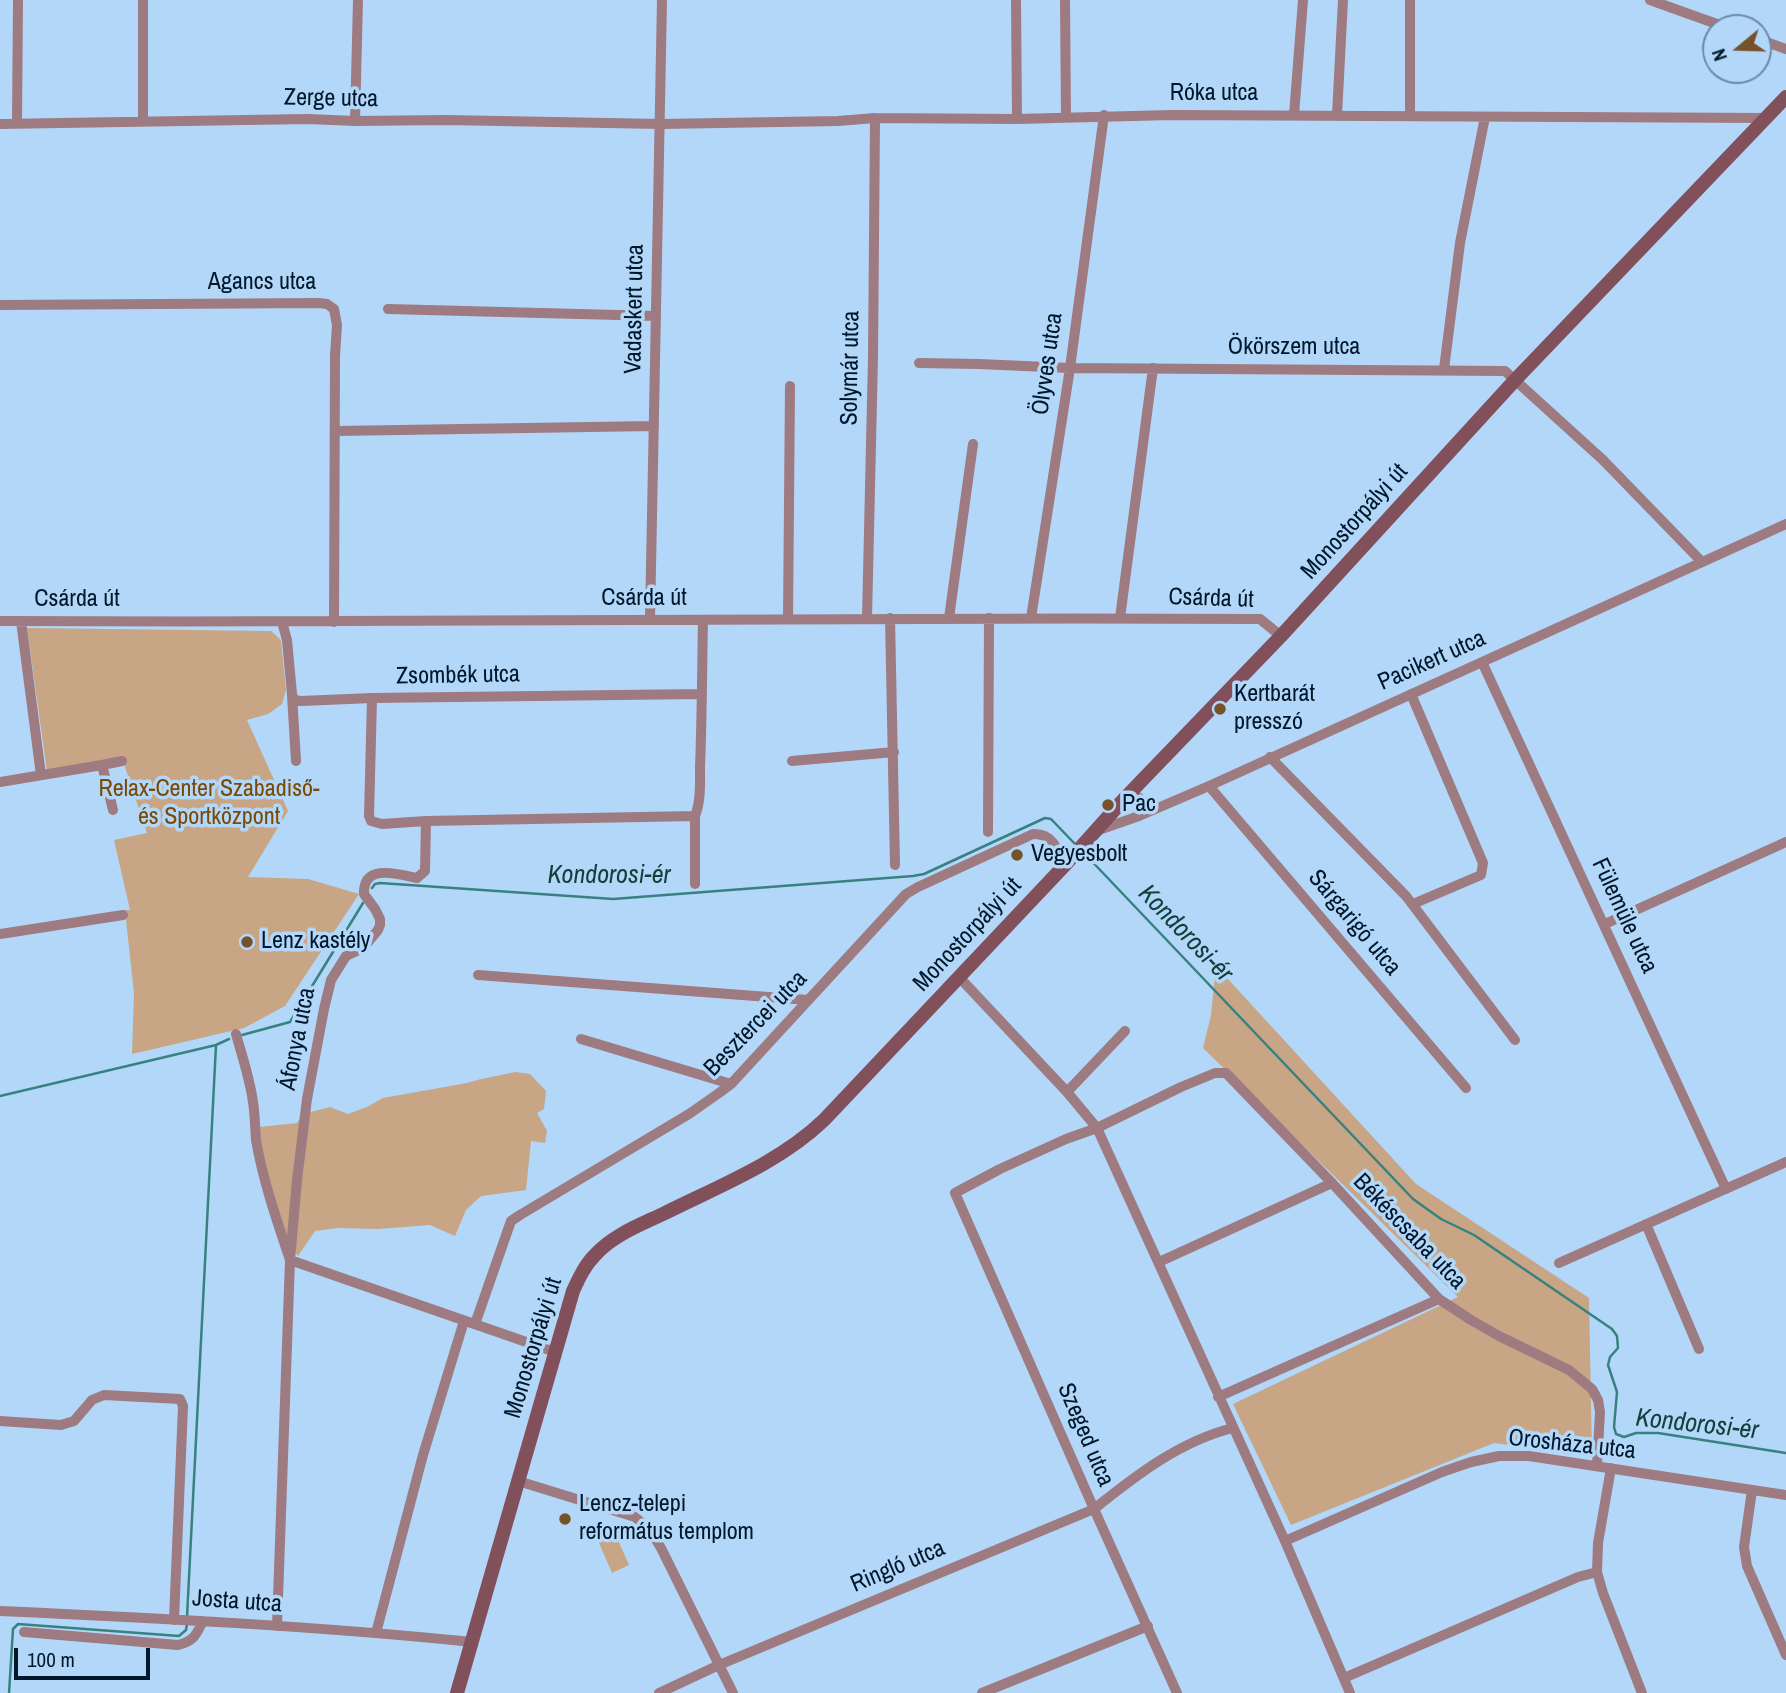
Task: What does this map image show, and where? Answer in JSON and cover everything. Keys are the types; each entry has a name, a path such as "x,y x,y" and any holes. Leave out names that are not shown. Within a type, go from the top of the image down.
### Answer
{"street":[{"path":"18,0 18,123"},
{"path":"143,0 143,121"},
{"path":"355,121 358,0"},
{"name":"Vadaskert utca","path":"650,619 662,0"},
{"path":"1016,0 1017,119"},
{"path":"1065,0 1066,117"},
{"path":"1294,115 1303,0"},
{"path":"1337,115 1343,0"},
{"path":"1410,0 1410,116"},
{"path":"1650,0 1702,19"},
{"name":"Monostorpályi út","path":"457,1693 555,1352 579,1278 596,1254 621,1235 758,1167 808,1136 1281,636 1516,379 1786,97"},
{"name":"Róka utca","path":"661,124 875,118 1017,119 1104,115 1767,118"},
{"name":"Ölyves utca","path":"1031,618 1070,368 1104,115"},
{"path":"1444,369 1460,243 1485,117"},
{"name":"Zerge utca","path":"0,124 308,118 355,121 661,124"},
{"name":"Solymár utca","path":"867,618 875,118"},
{"name":"Agancs utca","path":"0,305 327,304 334,309 334,622"},
{"path":"388,309 656,316"},
{"name":"Ökörszem utca","path":"919,363 1070,368 1444,369 1505,371 1516,379"},
{"path":"1120,618 1153,368"},
{"path":"1516,379 1603,460 1702,562"},
{"path":"788,619 790,386"},
{"path":"336,431 654,426"},
{"path":"949,618 973,444"},
{"name":"Pacikert utca","path":"1094,832 1209,786 1786,524"},
{"path":"890,618 895,865"},
{"path":"988,832 989,618"},
{"name":"Csárda út","path":"0,621 1260,619 1281,636"},
{"path":"695,884 695,816 699,798 704,620"},
{"path":"21,621 41,775"},
{"path":"282,622 287,640 296,761"},
{"name":"Fülemüle utca","path":"1482,662 1726,1189"},
{"name":"Zsombék utca","path":"292,694 294,699 301,701 701,694"},
{"path":"1411,694 1483,863 1481,875 1413,904"},
{"path":"372,698 371,821 382,824 695,816"},
{"path":"792,761 894,752"},
{"path":"1270,757 1413,904 1515,1040"},
{"path":"0,782 122,761"},
{"path":"102,765 113,810"},
{"name":"Sárgarigó utca","path":"1209,786 1466,1088"},
{"path":"1125,798 1133,795 1142,801 1143,807 1139,816"},
{"name":"Áfonya utca","path":"277,1626 290,1260 307,1099 331,979 346,956 363,948 378,930 380,919 364,894 365,883 369,878 383,872 417,878 425,871 426,821"},
{"name":"Besztercei utca","path":"376,1633 423,1455 469,1323 511,1221 690,1114 731,1084 906,894 1034,834 1049,837 1064,866"},
{"path":"1605,924 1786,842"},
{"path":"0,934 123,915"},
{"path":"478,975 808,1000"},
{"path":"959,977 1066,1092 1099,1133 1285,1541 1350,1693"},
{"path":"1066,1092 1125,1031"},
{"name":"Áfonya utca","path":"236,1034 254,1103 257,1140 265,1177 290,1260"},
{"path":"581,1039 731,1084"},
{"name":"Békéscsaba utca","path":"1099,1133 1181,1087 1215,1073 1226,1073 1439,1299 1499,1336 1569,1370 1592,1389 1600,1412 1597,1466"},
{"name":"Szeged utca","path":"1099,1133 1066,1139 955,1194 1177,1693"},
{"path":"1559,1263 1786,1162"},
{"path":"1158,1262 1332,1183"},
{"path":"1646,1224 1699,1349"},
{"path":"290,1260 555,1352"},
{"path":"1218,1397 1439,1299"},
{"path":"0,1421 61,1425 74,1421 92,1400 104,1395 180,1399 183,1406 188,1620 196,1635 189,1642 178,1645 24,1632"},
{"name":"Ringló utca","path":"659,1693 719,1665 1094,1509 1167,1456 1206,1437 1233,1428"},
{"name":"Orosháza utca","path":"1285,1541 1442,1472 1500,1456 1528,1456 1786,1495"},
{"path":"1611,1468 1598,1543 1597,1572 1642,1693"},
{"path":"518,1481 635,1517 650,1530 733,1693"},
{"path":"1752,1490 1744,1547 1746,1566 1786,1655"},
{"path":"1344,1678 1578,1577 1597,1572"},
{"name":"Josta utca","path":"0,1611 188,1620 472,1642"},
{"path":"982,1693 1148,1626"}],"green space":[{"name":"Relax-Center Szabadiső- és Sportközpont","path":"27,628 271,631 281,640 286,690 282,704 268,714 247,720 288,811 248,877 308,879 359,894 285,1006 244,1028 132,1054 134,994 125,910 130,910 114,840 147,833 122,758 47,771"},
{"path":"1216,966 1416,1184 1589,1298 1592,1456 1494,1443 1291,1525 1233,1404 1458,1297 1203,1048 1211,1015"},
{"path":"516,1072 530,1074 546,1091 544,1109 537,1113 547,1131 545,1143 531,1141 526,1190 481,1196 466,1210 455,1236 430,1225 378,1229 338,1228 315,1231 298,1256 288,1244 278,1217 259,1127 297,1123 303,1114 330,1107 348,1114 383,1098"},
{"path":"613,1529 629,1565 612,1573 596,1536"}],"waterway":[{"name":"Kondorosi-ér","path":"372,888 380,883 613,899 913,876 924,874 1045,818 1051,819 1076,845"},
{"name":"Kondorosi-ér","path":"1083,852 1413,1199 1441,1219 1474,1235 1612,1329 1617,1336 1618,1348 1610,1357 1608,1365 1617,1392 1614,1427 1616,1434 1624,1437 1636,1433 1658,1433 1786,1453"},
{"name":"Kondorosi-ér","path":"242,1035 290,1022 363,903"},
{"name":"Kondorosi-ér","path":"0,1096 216,1045 229,1039"},
{"path":"187,1617 216,1045"},
{"path":"9,1693 13,1629 18,1624 179,1636 186,1630 187,1624"}],"place":[{"name":"Kertbarát presszó","path":"1220,709"},
{"name":"Pac","path":"1108,805"},
{"name":"Vegyesbolt","path":"1017,855"},
{"name":"Lenz kastély","path":"247,942"},
{"name":"Lencz-telepi református templom","path":"565,1519"}]}
